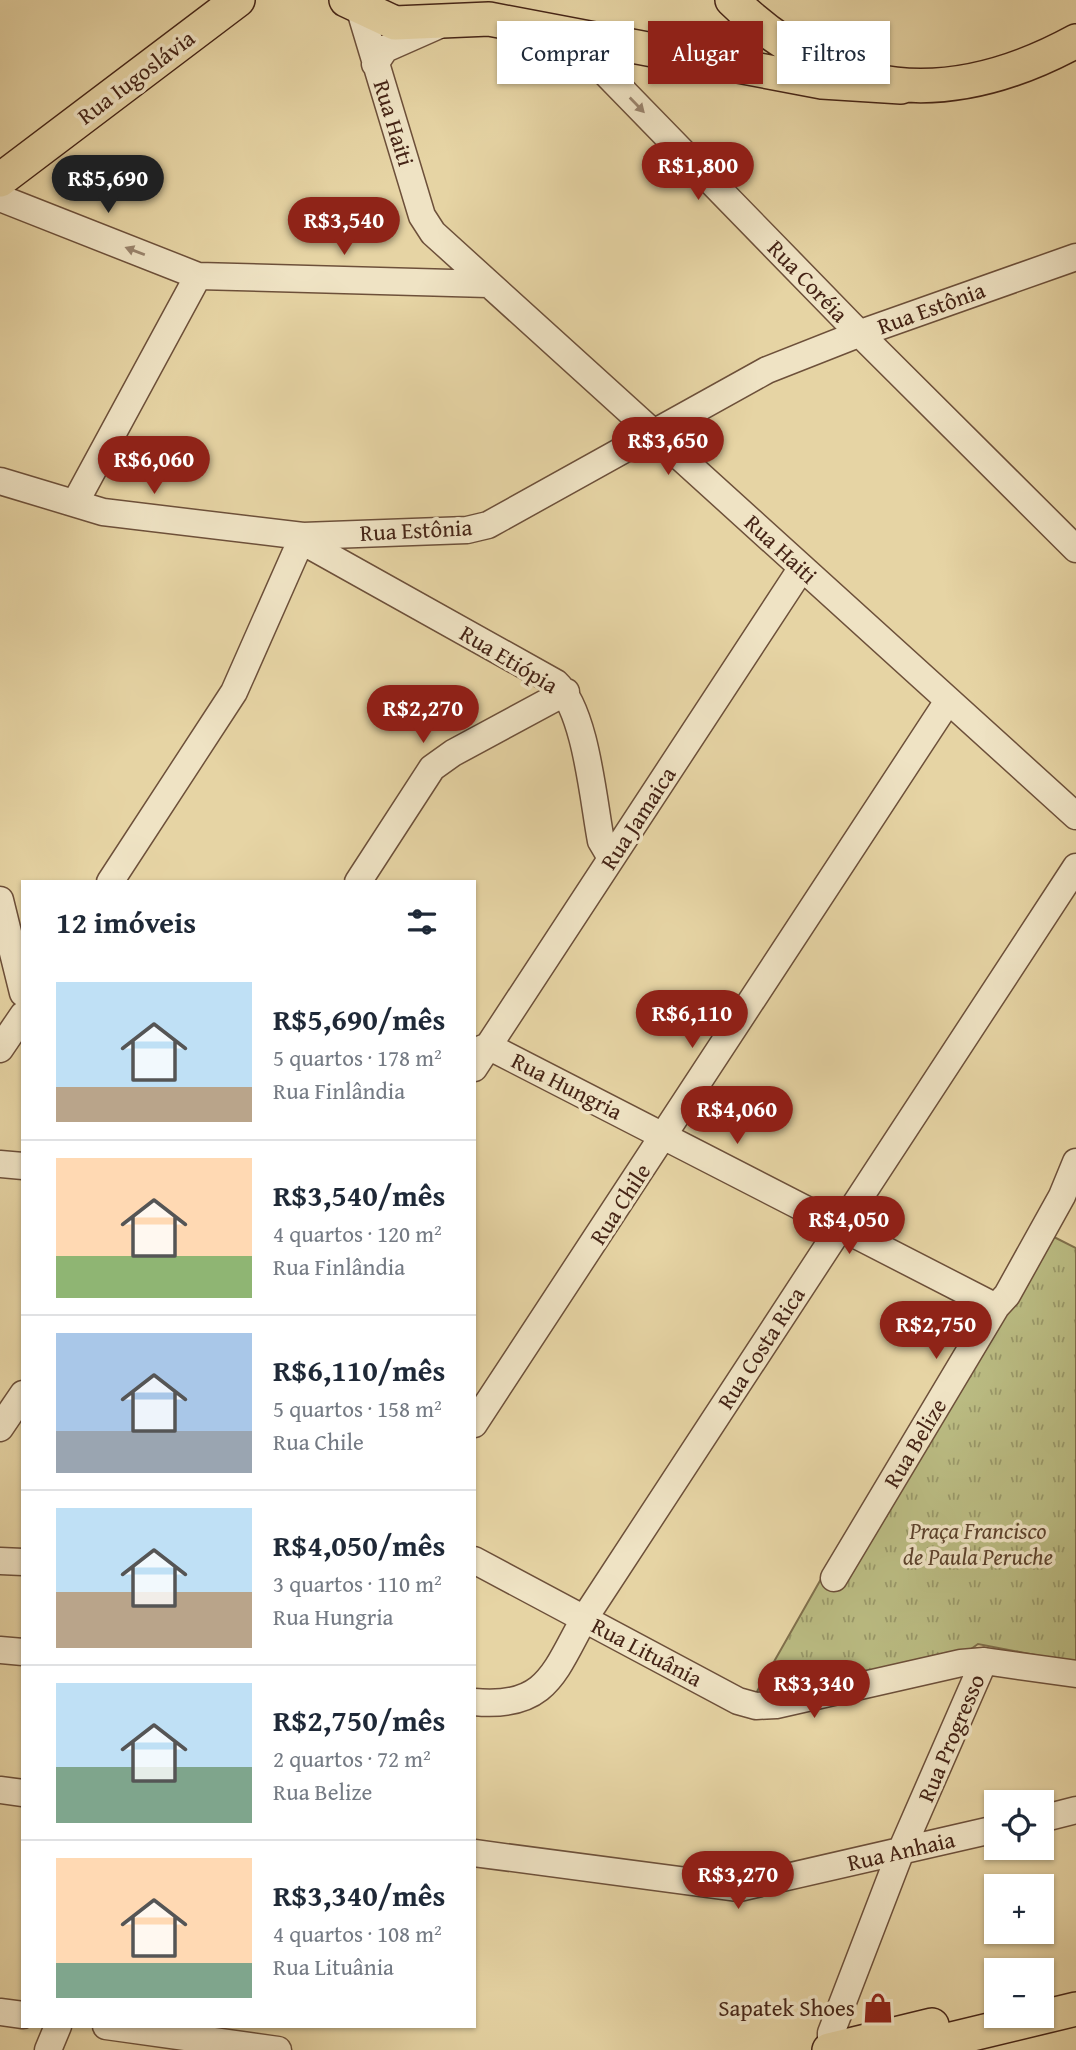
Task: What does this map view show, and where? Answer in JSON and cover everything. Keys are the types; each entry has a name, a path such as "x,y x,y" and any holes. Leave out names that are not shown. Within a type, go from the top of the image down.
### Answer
{"main road":[{"name":"Rua Iugoslávia","path":"0,180 238,0"},
{"path":"732,0 764,29 834,68 901,87"},
{"path":"352,3 395,23 489,19 499,21"},
{"path":"763,36 764,29"},
{"path":"763,70 834,84 901,87 984,80 1025,66 1076,41"},
{"path":"1054,1995 1076,1990"},
{"path":"830,2050 921,2043 1076,2009"},
{"path":"921,2043 984,2015"}],"street":[{"name":"Rua Haiti","path":"352,3 375,64 422,216 433,233 1076,816"},
{"name":"Rua Haiti","path":"375,64 380,54 391,45 455,20"},
{"name":"Rua Coréia","path":"616,84 1076,549"},
{"path":"0,198 198,276 488,284"},
{"name":"Rua Estônia","path":"302,538 477,529 497,521 749,379 861,333 1076,257"},
{"path":"75,503 198,276"},
{"name":"Rua Etiópia","path":"0,481 115,514 302,538 556,683 566,692 577,718 601,841 611,858"},
{"path":"111,880 234,692 302,538"},
{"name":"Rua Jamaica","path":"479,1055 801,569"},
{"path":"359,880 432,768 453,752 566,692"},
{"name":"Rua Chile","path":"476,1421 948,701"},
{"name":"Rua Costa Rica","path":"476,1702 521,1701 542,1689 552,1678 583,1619 1076,867"},
{"path":"0,900 21,985"},
{"path":"0,1049 21,1017"},
{"name":"Rua Hungria","path":"479,1055 665,1135 996,1307"},
{"name":"Rua Belize","path":"834,1578 996,1307 1013,1284 1062,1196 1076,1162"},
{"path":"0,1164 21,1166"},
{"path":"0,1428 21,1397"},
{"path":"0,1561 21,1562"},
{"name":"Rua Lituânia","path":"476,1561 738,1701 756,1706 776,1705 942,1667 984,1661 1076,1674"},
{"path":"0,1650 21,1653"},
{"name":"Rua Progresso","path":"830,2050 831,2033 901,1852 984,1661"},
{"path":"0,1790 21,1793"},
{"path":"1054,1816 1076,1810"},
{"name":"Rua Anhaia","path":"476,1853 739,1888 984,1832"},
{"path":"0,2012 21,2015"},
{"path":"48,2050 57,2028"},
{"path":"120,2028 278,2050"}],"green space":[{"name":"Praça Francisco de Paula Peruche","path":"1050,1235 1076,1248 1076,1663 978,1644 971,1649 785,1694 755,1695 821,1579 837,1585"}],"place":[{"name":"Sapatek Shoes","path":"878,2008"}]}
